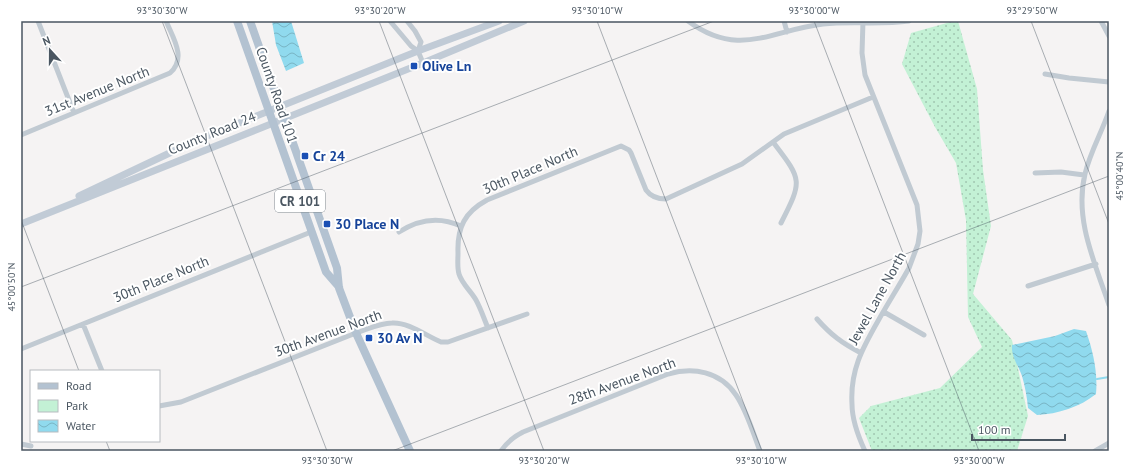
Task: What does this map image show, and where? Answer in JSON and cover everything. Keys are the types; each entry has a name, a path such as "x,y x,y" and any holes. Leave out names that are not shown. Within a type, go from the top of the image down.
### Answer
{"main road":[{"name":"County Road 101","path":"237,21 326,272 339,288"},
{"name":"County Road 101","path":"250,21 337,268 339,288 356,333 410,451"}],"street":[{"path":"38,21 74,113"},
{"name":"31st Avenue North","path":"21,135 165,76 175,69 178,63 178,51 166,21"},
{"path":"390,21 411,46 418,51 423,63"},
{"path":"407,21 421,42 418,51"},
{"name":"County Road 24","path":"21,224 197,140 418,51 499,21"},
{"name":"County Road 24","path":"21,224 524,21"},
{"path":"688,21 709,33 723,38 738,40 754,40 825,24 863,22 892,23 909,21"},
{"path":"784,21 787,32"},
{"path":"1101,21 1109,36"},
{"name":"Jewel Lane North","path":"863,22 863,64 865,75 917,205 920,231 915,256 861,353 854,374 851,390 854,422 865,451"},
{"path":"1045,74 1109,82"},
{"path":"782,223 793,200 797,182 790,164 773,142 788,132 874,97"},
{"path":"1109,111 1084,175 1081,203 1082,220 1109,305"},
{"name":"30th Place North","path":"461,226 472,210 487,200 616,147 621,146 631,153 646,190 650,195 654,198 666,199 742,164 773,142"},
{"path":"1035,173 1061,172 1084,175"},
{"path":"399,232 414,224 432,220 444,220 461,226 458,245 459,274 476,299 488,328"},
{"name":"30th Place North","path":"21,349 311,232"},
{"path":"1028,286 1096,264"},
{"path":"884,312 924,335"},
{"name":"30th Avenue North","path":"160,406 181,402 356,333 391,322 400,323 441,342 448,342 527,314"},
{"path":"817,319 836,339 861,353"},
{"path":"83,324 102,370"},
{"name":"28th Avenue North","path":"501,451 506,443 523,432 668,374 692,370 717,377 736,394 742,405 760,451"},
{"path":"1095,451 1109,443"},
{"path":"21,444 31,446"}],"green space":[{"path":"958,21 977,89 983,170 991,226 973,294 1012,340 1028,416 1017,451 872,451 859,418 871,406 940,388 982,347 968,317 966,220 956,163 902,64 911,33"}],"water":[{"path":"272,21 291,21 304,63 286,71 276,45"},
{"path":"1074,329 1086,331 1094,362 1096,394 1083,403 1068,409 1037,415 1028,408 1023,380 1014,357 1012,345 1055,336"}],"waterway":[{"path":"1097,379 1109,377"}],"place":[{"name":"Olive Ln","path":"414,66"},
{"name":"Cr 24","path":"305,156"},
{"name":"30 Place N","path":"327,224"},
{"name":"30 Av N","path":"369,338"}]}
